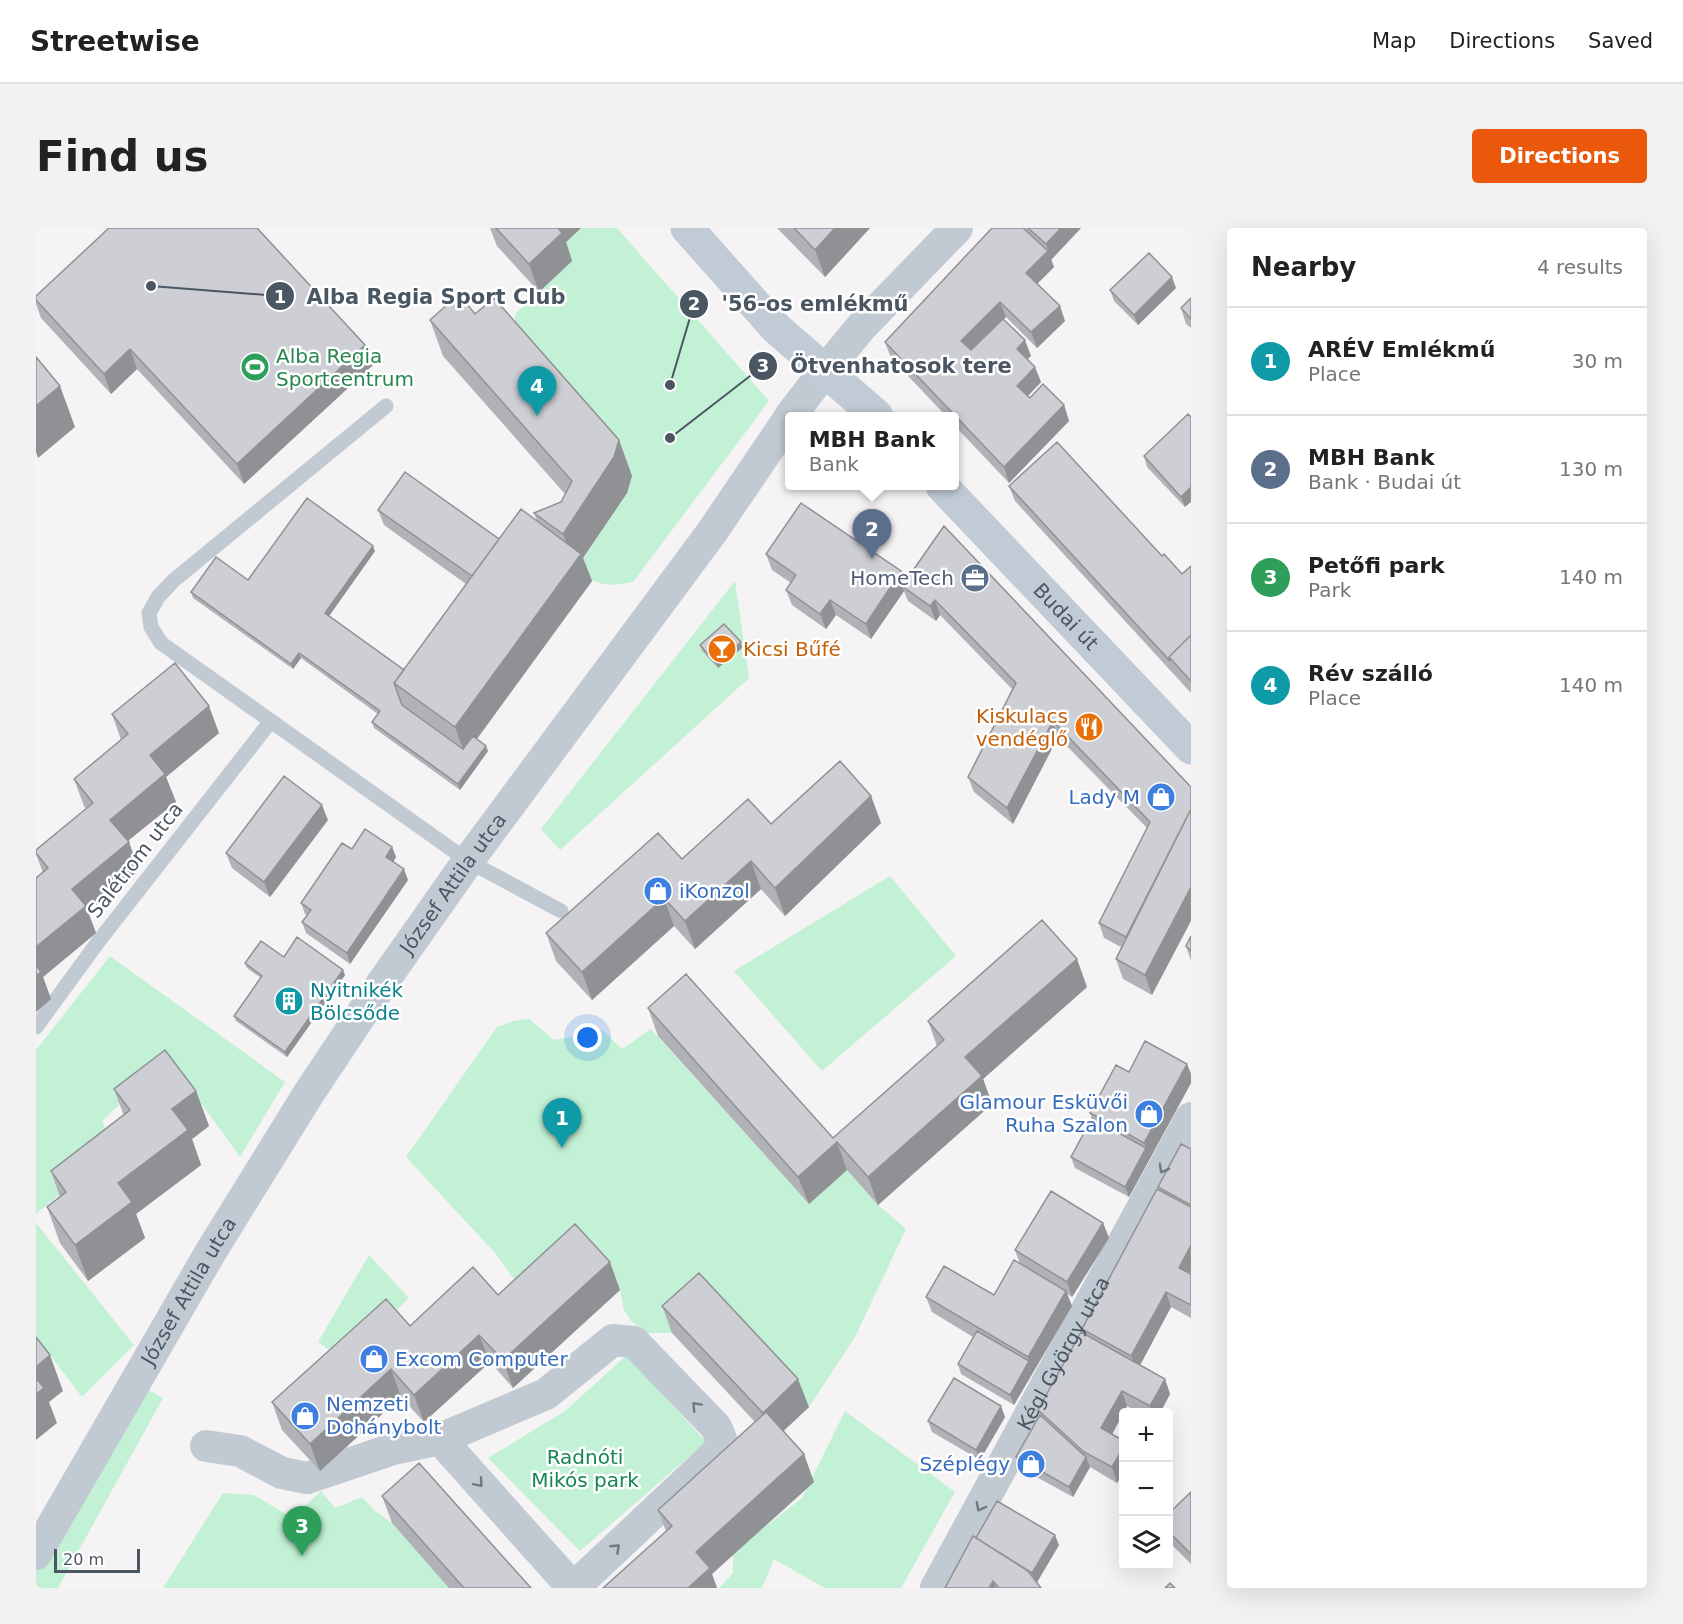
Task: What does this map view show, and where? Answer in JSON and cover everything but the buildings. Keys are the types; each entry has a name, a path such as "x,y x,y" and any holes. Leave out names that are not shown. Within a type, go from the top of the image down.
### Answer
{"street":[{"path":"687,228 776,328 870,412"},
{"name":"József Attila utca","path":"794,412 862,326 957,228"},
{"name":"József Attila utca","path":"36,1554 153,1349 309,1093 376,992 468,861 712,532 785,424"},
{"name":"Budai út","path":"946,490 1191,748"},
{"name":"Kégl György utca","path":"936,1588 1191,1118"},
{"path":"206,1446 240,1451 282,1473 307,1478 393,1449 440,1439 546,1394 614,1340 634,1342 716,1427 721,1439 719,1451 583,1579 574,1584 564,1579 440,1439"}],"lane":[{"path":"386,406 173,581 158,597 149,613 152,627 161,643 468,861 561,911"},
{"name":"Salétrom utca","path":"36,1027 98,942 270,721"}],"green space":[{"path":"581,228 617,228 769,401 633,582 609,585 597,582 576,570 627,493 632,476 514,323 516,313 572,261 560,248"},
{"path":"735,581 749,678 560,850 541,829"},
{"path":"890,876 956,956 822,1071 734,971"},
{"path":"110,956 285,1082 240,1157 169,1059 102,1121 115,1149 36,1214 36,1050"},
{"path":"529,1019 554,1040 572,1037 590,1029 602,1030 622,1049 651,1029 809,1204 847,1170 878,1205 906,1229 855,1337 809,1407 784,1382 672,1333 646,1333 631,1321 624,1310 620,1290 530,1302 496,1254 406,1157 497,1027 513,1021"},
{"path":"36,1223 134,1345 82,1397 36,1337"},
{"path":"369,1255 409,1298 345,1361 318,1342"},
{"name":"Radnóti Mikós park","path":"627,1355 706,1442 580,1551 488,1458 565,1411"},
{"path":"140,1385 163,1398 58,1588 36,1588 36,1570"},
{"path":"845,1411 955,1492 901,1588 825,1588 774,1559 762,1588 719,1588 733,1573 733,1552 802,1498"},
{"path":"321,1491 335,1508 362,1497 374,1510 392,1523 450,1588 163,1588 223,1493 254,1495 292,1518"}],"place":[{"name":"Alba Regia Sport Club","path":"151,286"},
{"name":"Alba Regia Sportcentrum","path":"255,367"},
{"name":"'56-os emlékmű","path":"670,385"},
{"name":"Rév szálló","path":"537,416"},
{"name":"Ötvenhatosok tere","path":"670,438"},
{"name":"MBH Bank","path":"872,559"},
{"name":"HomeTech","path":"975,578"},
{"name":"Kicsi Bűfé","path":"722,649"},
{"name":"Kiskulacs vendéglő","path":"1089,727"},
{"name":"Lady M","path":"1161,797"},
{"name":"iKonzol","path":"658,891"},
{"name":"Nyitnikék Bölcsőde","path":"289,1001"},
{"name":"Glamour Esküvői Ruha Szalon","path":"1149,1114"},
{"name":"ARÉV Emlékmű","path":"562,1148"},
{"name":"Excom Computer","path":"374,1359"},
{"name":"Nemzeti Dohánybolt","path":"305,1416"},
{"name":"Széplégy","path":"1031,1464"},
{"name":"Petőfi park","path":"302,1556"}]}
